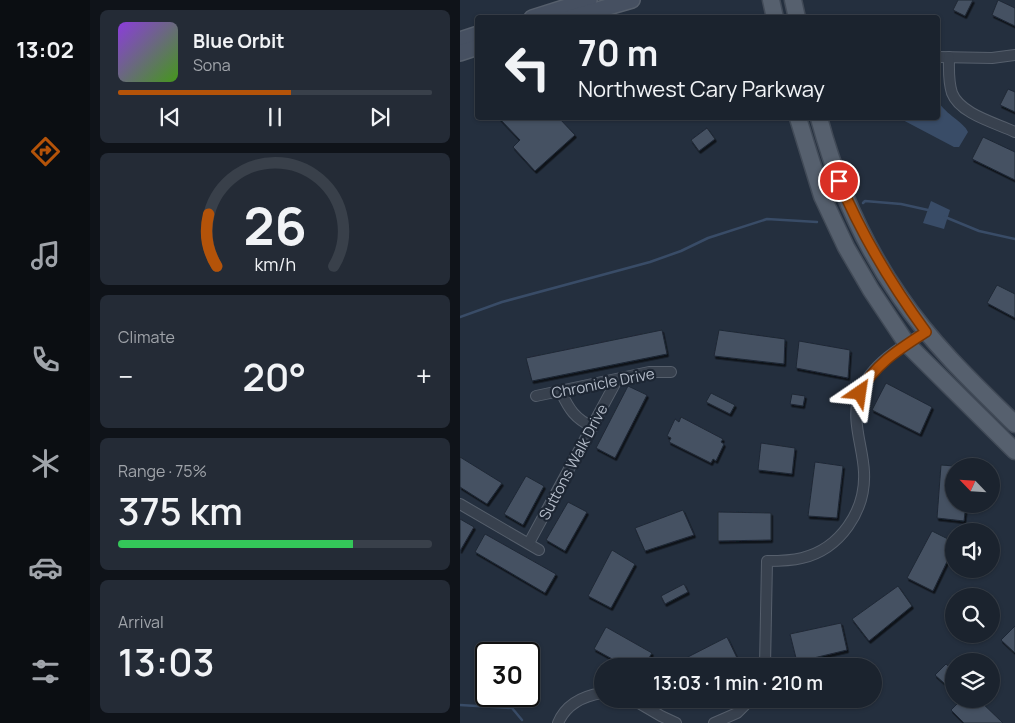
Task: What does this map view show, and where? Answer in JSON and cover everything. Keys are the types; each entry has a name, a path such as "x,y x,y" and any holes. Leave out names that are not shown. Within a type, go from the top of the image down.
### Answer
{"main road":[{"path":"771,0 774,15"},
{"path":"793,0 796,15"},
{"path":"799,120 822,196 846,247 906,344 1015,451"},
{"path":"819,120 839,181 866,241 900,297 926,332 1015,424"}],"street":[{"path":"544,15 590,4 632,0"},
{"path":"574,15 590,4"},
{"path":"460,40 475,35"},
{"path":"460,53 475,48"},
{"path":"940,57 978,59 1015,55"},
{"path":"949,57 949,82 958,102 972,112 1015,132"},
{"path":"765,658 767,562 795,560 814,554 831,544 848,527 858,507 864,481 856,414 860,393 871,374 906,344 926,332"},
{"name":"Chronicle Drive","path":"536,396 649,372 671,372"},
{"name":"Suttons Walk Drive","path":"529,543 617,380"},
{"path":"560,392 570,412 579,421 593,427"},
{"path":"460,504 539,550"},
{"path":"558,723 570,705 594,695"},
{"path":"647,708 676,723"},
{"path":"714,723 741,708"}],"water":[{"path":"940,104 968,132 959,147 954,147 903,120 940,120"},
{"path":"931,201 950,210 944,229 923,223"}],"building":[{"path":"958,0 973,0 965,16 953,10"},
{"path":"998,0 1015,8 1015,26 992,15"},
{"path":"1008,89 1015,92 1015,112 1000,105"},
{"path":"501,120 561,120 575,135 535,171 513,147 520,140"},
{"path":"707,128 715,139 699,151 691,140"},
{"path":"983,137 1015,152 1015,180 972,159"},
{"path":"997,285 1015,294 1015,318 987,303"},
{"path":"662,330 667,354 532,381 526,358"},
{"path":"719,330 785,339 784,364 714,356"},
{"path":"799,341 850,350 848,378 796,368"},
{"path":"886,383 932,407 920,434 872,410"},
{"path":"628,386 647,395 615,458 596,448"},
{"path":"711,393 735,405 730,414 706,402"},
{"path":"792,394 805,396 803,406 790,404"},
{"path":"681,417 723,439 721,442 724,444 716,461 713,459 711,463 669,442 671,438 667,436 675,419 679,422"},
{"path":"761,443 795,448 792,474 758,470"},
{"path":"460,457 502,483 487,504 460,487"},
{"path":"815,462 843,466 837,518 808,516"},
{"path":"941,465 945,465 945,513 965,513 964,521 937,518"},
{"path":"526,476 544,486 523,525 504,514"},
{"path":"568,502 587,512 565,551 546,540"},
{"path":"683,510 694,535 645,551 635,528"},
{"path":"718,512 771,513 771,540 718,541"},
{"path":"460,519 474,527 460,551"},
{"path":"932,531 945,538 945,566 933,591 907,578"},
{"path":"485,534 556,574 545,593 475,552"},
{"path":"612,550 635,564 611,608 588,596"},
{"path":"684,584 688,592 665,604 661,596"},
{"path":"898,586 912,606 869,641 852,619"},
{"path":"841,623 847,650 814,658 796,658 790,634"},
{"path":"1015,626 1015,653 1001,640"},
{"path":"606,627 652,653 649,658 610,658 594,649"},
{"path":"727,637 737,658 686,658"},
{"path":"945,665 945,684 935,675"},
{"path":"953,708 987,708 1003,723 964,723 951,710"}],"waterway":[{"path":"863,203 865,201 901,204 928,210"},
{"path":"945,217 979,231 1015,239"},
{"path":"460,317 502,302 650,262 681,251 708,238 767,219 817,222"},
{"path":"460,705 512,708 522,720"}],"route":[{"path":"839,181 876,259 900,297 926,332 906,344 871,374 860,393"}]}
